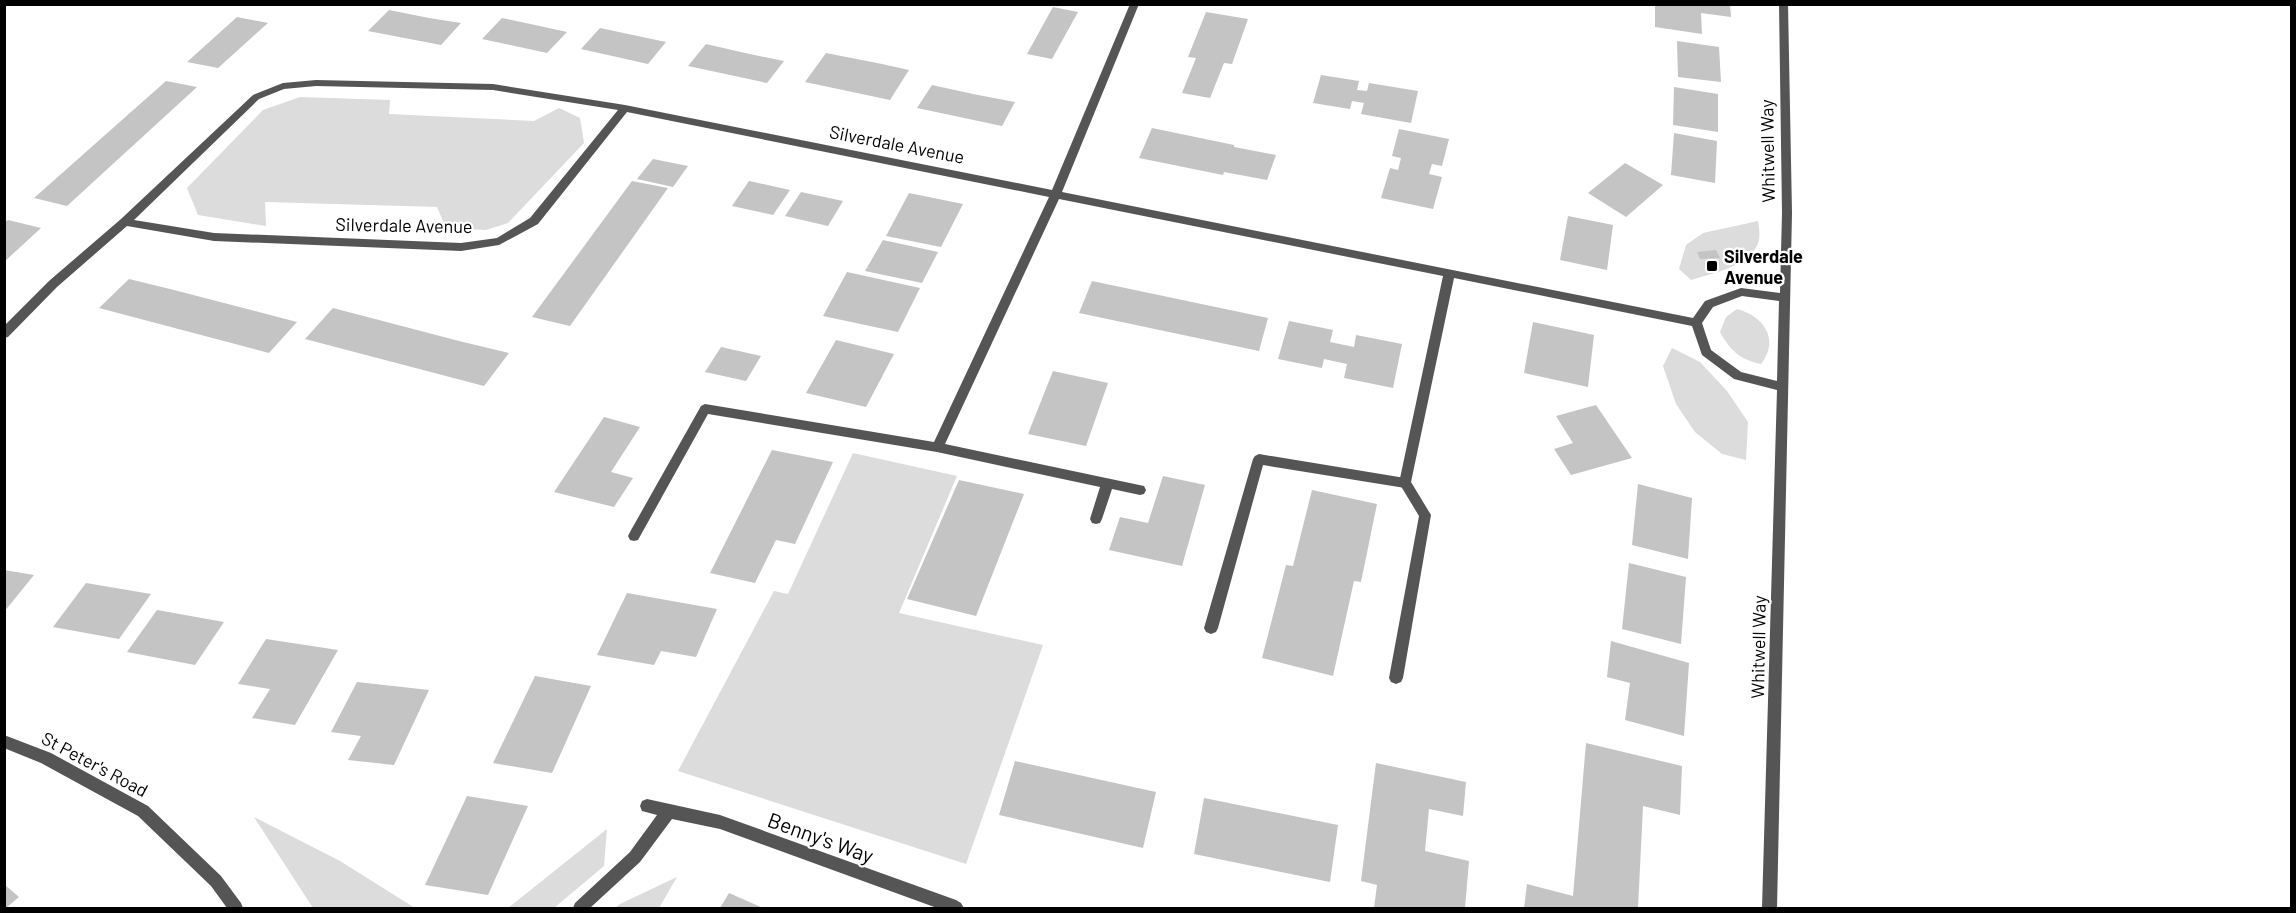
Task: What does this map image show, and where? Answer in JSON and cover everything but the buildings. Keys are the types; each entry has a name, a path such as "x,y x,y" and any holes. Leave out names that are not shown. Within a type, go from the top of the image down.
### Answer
{"street":[{"path":"937,447 1056,194 1136,4"},
{"name":"Whitwell Way","path":"1770,909 1783,297 1787,213 1783,4"},
{"name":"Silverdale Avenue","path":"4,334 53,284 125,222 256,97 283,86 316,83 493,87 625,108 1695,323"},
{"name":"Silverdale Avenue","path":"125,222 213,237 461,247 499,241 534,220 625,108"},
{"path":"1396,678 1425,515 1405,483 1449,274"},
{"path":"1782,387 1738,376 1706,352 1695,323 1709,304 1741,292 1783,297"},
{"path":"634,536 705,410 937,447 1107,485 1140,490"},
{"path":"1211,628 1258,459 1405,483"},
{"path":"1096,519 1107,485"},
{"name":"St Peter's Road","path":"4,741 46,758 143,811 216,881 236,909"},
{"name":"Benny's Way","path":"646,806 720,822 956,909"},
{"path":"580,909 635,857 668,812"}],"shaded area":[{"path":"300,97 390,100 389,114 534,121 559,108 580,118 584,143 508,223 486,230 446,228 437,207 265,202 266,226 198,215 187,188 263,110"},
{"path":"1758,221 1759,240 1755,249 1741,262 1691,280 1679,269 1686,245 1703,233"},
{"path":"1737,309 1755,317 1766,330 1769,346 1767,355 1761,364 1747,360 1736,353 1720,332 1726,317"},
{"path":"1672,348 1700,362 1727,391 1748,422 1746,460 1722,454 1695,432 1676,404 1663,366"},
{"path":"853,453 957,476 899,613 1043,645 966,864 678,771 774,591 788,594"},
{"path":"254,817 340,861 415,908 313,908"},
{"path":"607,829 604,866 554,908 508,908"},
{"path":"677,877 659,908 615,908 620,904"}],"place":[{"name":"Silverdale Avenue","path":"1712,266"}]}
